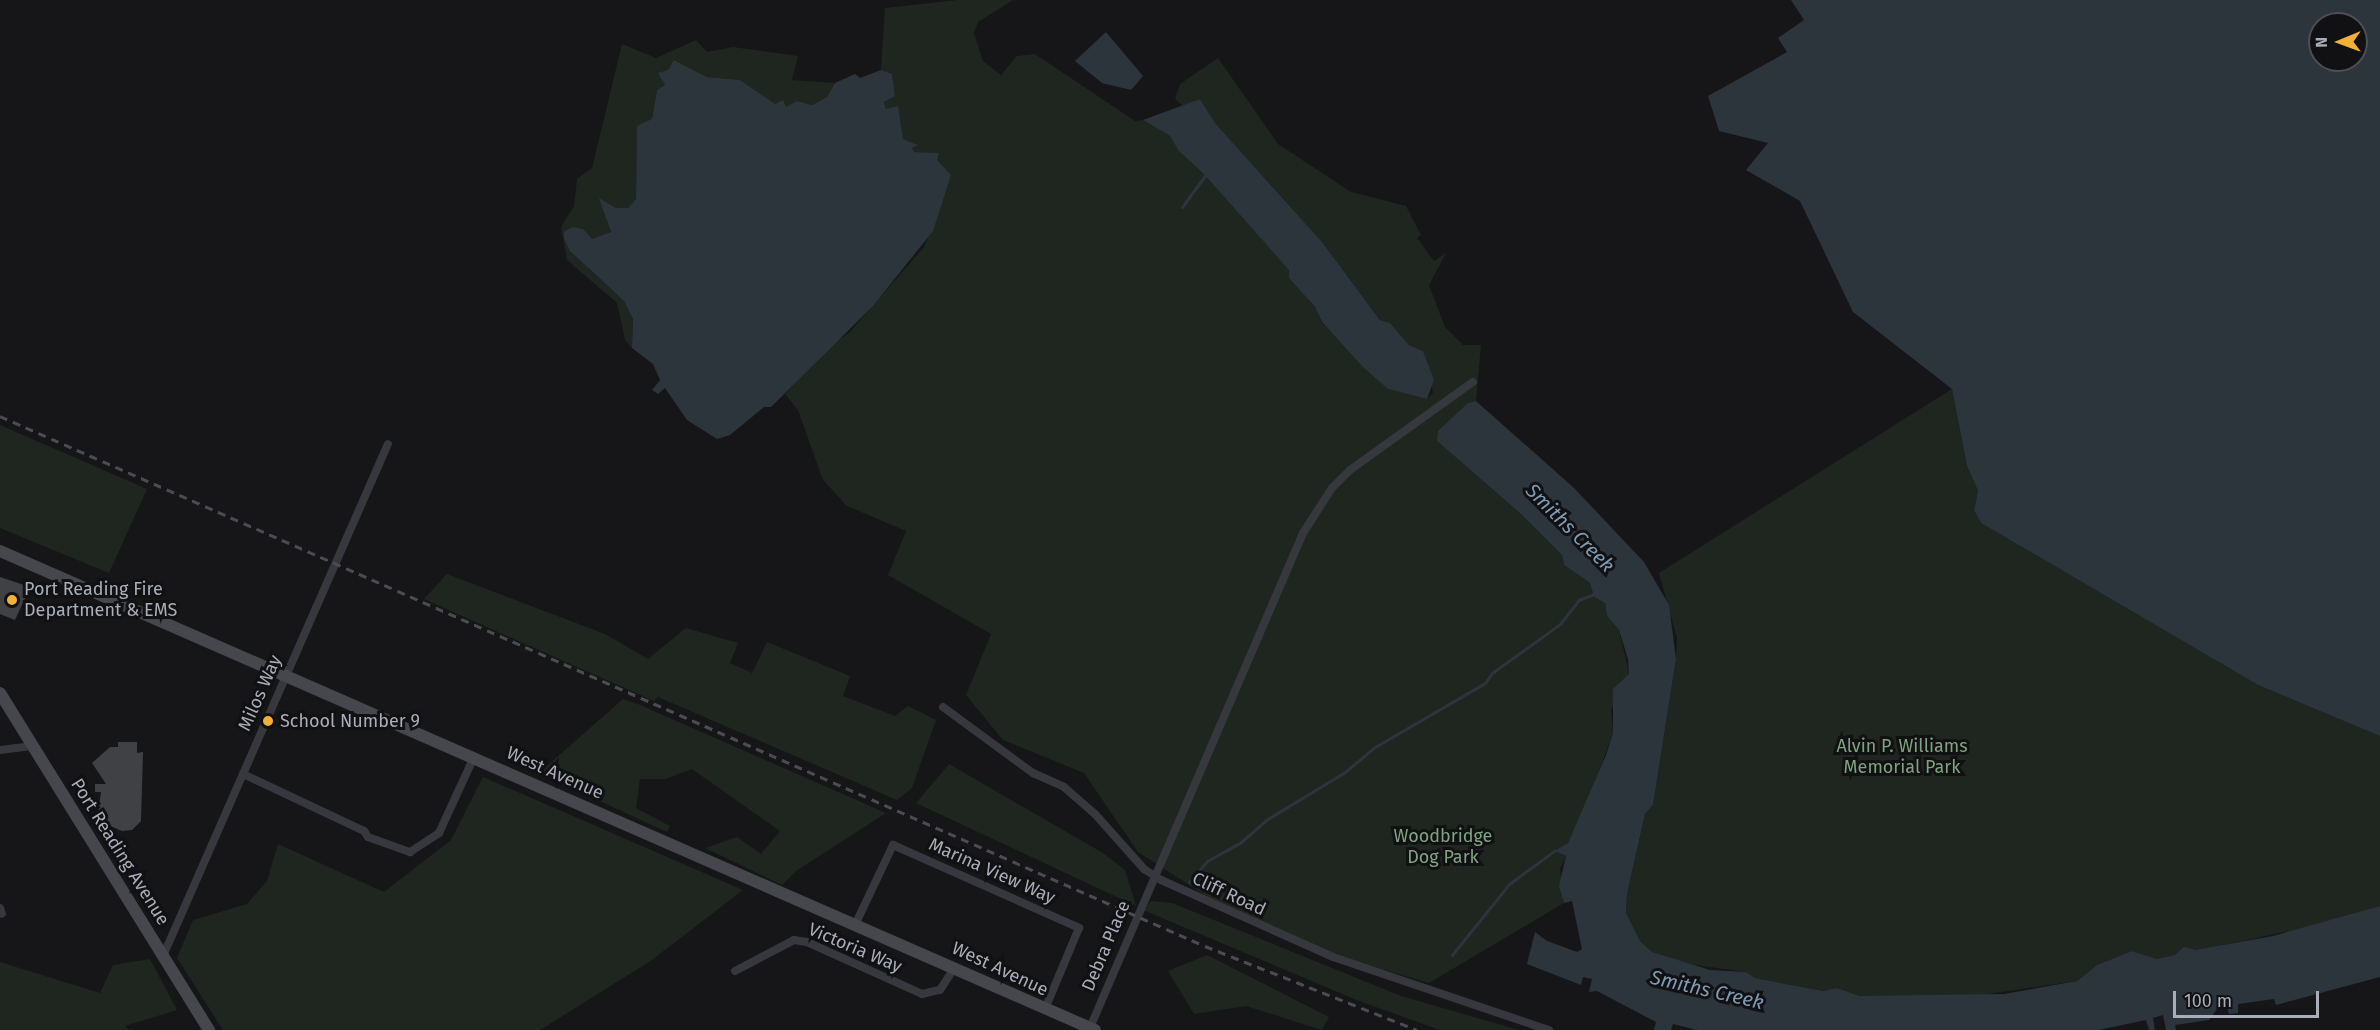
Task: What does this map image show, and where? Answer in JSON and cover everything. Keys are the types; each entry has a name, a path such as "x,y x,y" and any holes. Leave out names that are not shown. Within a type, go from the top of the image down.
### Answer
{"street":[{"name":"Debra Place","path":"1091,1029 1154,876 1303,533 1332,488 1350,470 1473,382"},
{"name":"Milos Way","path":"163,956 388,444"},
{"name":"West Avenue","path":"0,550 955,967 1091,1029"},
{"name":"Port Reading Avenue","path":"0,693 209,1030"},
{"name":"Cliff Road","path":"943,707 1033,773 1064,787 1154,876 1333,957 1549,1030"},
{"path":"0,750 34,746"},
{"path":"243,774 364,831 368,837 411,852 439,833 474,757"},
{"name":"Marina View Way","path":"855,925 893,845 1079,928 1045,1009"},
{"name":"Victoria Way","path":"735,971 794,940 807,942 922,994 940,990 955,967"}],"green space":[{"name":"Woodbridge Dog Park","path":"958,0 1013,0 978,22 974,33 983,61 1001,75 1017,56 1035,54 1135,121 1143,120 1170,136 1290,270 1289,278 1315,307 1322,323 1388,389 1427,399 1433,393 1423,351 1409,345 1390,323 1380,320 1322,242 1215,123 1200,99 1183,106 1175,99 1180,84 1218,58 1278,144 1351,192 1406,206 1421,235 1417,238 1434,261 1446,253 1429,285 1445,327 1463,345 1481,345 1476,401 1468,403 1437,441 1521,514 1562,555 1564,565 1590,583 1594,597 1605,603 1607,616 1619,630 1629,673 1611,710 1613,733 1594,785 1568,843 1554,851 1566,856 1560,869 1564,903 1429,983 1334,955 1211,899 1138,852 1084,773 1003,740 966,695 991,634 888,575 906,531 847,506 823,480 798,410 785,394 832,344 849,333 924,247 951,175 936,160 939,154 914,152 912,148 917,146 903,139 886,109 884,102 895,96 892,75 881,70 885,8"},
{"path":"696,40 707,52 733,47 798,56 792,80 835,83 827,97 812,105 797,101 786,108 783,101 775,104 740,80 707,77 674,60 665,85 657,90 652,119 637,136 636,199 628,208 616,208 600,199 611,232 592,239 585,233 589,269 624,301 633,319 632,348 625,340 617,303 567,260 561,227 574,206 577,179 592,168 622,44 656,58"},
{"name":"Alvin P. Williams Memorial Park","path":"1952,389 1967,466 1978,492 1974,509 1981,523 2258,685 2380,736 2380,906 2304,928 2157,959 2132,951 2097,965 2077,981 1974,996 1860,996 1837,988 1823,991 1755,978 1746,972 1680,963 1652,952 1640,941 1626,913 1627,894 1645,814 1653,805 1676,659 1677,638 1659,573"},
{"path":"0,425 147,489 109,573 0,528"},
{"path":"447,574 605,634 648,659 686,628 738,643 730,663 752,673 767,642 850,676 843,696 895,716 908,706 936,720 912,788 897,800 658,697 654,701 424,599"},
{"path":"623,699 886,813 796,871 782,885 705,848 737,837 761,854 780,831 692,769 665,779 640,779 636,808 670,826 667,832 539,773"},
{"path":"949,764 1103,853 1125,870 1136,906 916,803"},
{"path":"483,777 743,890 652,960 540,1030 223,1030 177,958 193,920 247,904 267,881 278,844 384,892 451,840"},
{"path":"1151,901 1172,903 1401,996 1519,1030 1440,1030 1359,1001 1143,910"},
{"path":"1207,955 1329,1017 1322,1030 1246,1006 1194,1014 1168,971"},
{"path":"150,959 177,1010 125,1026 129,1030 0,1030 0,962 100,993 113,965"}],"water":[{"path":"1791,0 2380,0 2380,736 2258,685 1981,523 1974,510 1978,491 1967,466 1952,389 1853,312 1800,201 1746,170 1768,143 1719,131 1708,96 1787,52 1778,38 1804,20"},
{"path":"1106,32 1143,76 1131,90 1102,83 1075,61"},
{"path":"674,60 707,77 740,80 775,104 783,100 786,107 797,101 812,105 827,97 835,83 855,74 860,78 881,70 892,74 895,96 884,102 886,109 898,106 903,139 918,145 912,148 914,152 939,153 937,160 951,175 933,231 873,306 771,407 764,407 730,435 717,439 687,420 665,388 658,394 652,390 660,380 653,364 632,348 633,319 624,301 570,251 564,238 564,232 573,227 583,229 592,239 611,232 599,198 616,208 628,208 636,199 637,126 652,119 657,90 665,85 658,73 668,70"},
{"path":"1200,99 1215,123 1322,242 1380,320 1390,323 1409,345 1423,351 1434,380 1427,399 1388,389 1363,367 1322,322 1315,307 1289,278 1289,270 1203,173 1179,151 1170,136 1143,120"},
{"name":"Smiths Creek","path":"1476,401 1574,488 1644,562 1669,605 1676,659 1653,805 1645,814 1627,894 1626,913 1640,941 1652,952 1710,970 1746,972 1755,978 1823,991 1837,988 1860,996 2004,994 2077,981 2097,965 2132,951 2157,959 2175,955 2184,947 2195,950 2273,936 2380,906 2380,977 2276,1005 2274,999 2238,1004 2238,1013 2229,1014 2227,1007 2217,1009 2209,1020 2175,1025 2176,1030 2166,1030 2163,1015 2153,1018 2155,1030 2149,1030 2146,1020 2098,1030 1697,1030 1673,1024 1671,1030 1654,1030 1656,1022 1597,991 1589,992 1592,979 1583,977 1581,985 1527,964 1535,932 1547,941 1577,952 1582,949 1572,901 1564,903 1559,886 1566,856 1554,851 1568,843 1606,755 1613,733 1613,689 1629,674 1628,659 1619,630 1607,616 1605,603 1594,597 1590,583 1564,565 1562,555 1521,514 1437,441 1438,431 1468,403"}],"building":[{"name":"Port Reading Fire Department & EMS","path":"0,577 30,587 15,620 0,614"},
{"path":"118,742 137,742 137,753 143,752 141,821 132,830 122,831 97,820 101,792 95,792 95,784 106,784 92,763 110,747 118,747"}],"waterway":[{"path":"1182,207 1207,173"},
{"path":"1189,882 1207,861 1241,842 1266,820 1345,772 1375,747 1485,683 1492,673 1560,624 1579,600 1596,593"},
{"path":"1452,955 1509,884 1554,851"}],"railway":[{"path":"0,416 1205,946 1417,1030"}],"place":[{"name":"Port Reading Fire Department & EMS","path":"12,600"},
{"name":"School Number 9","path":"268,721"}]}
